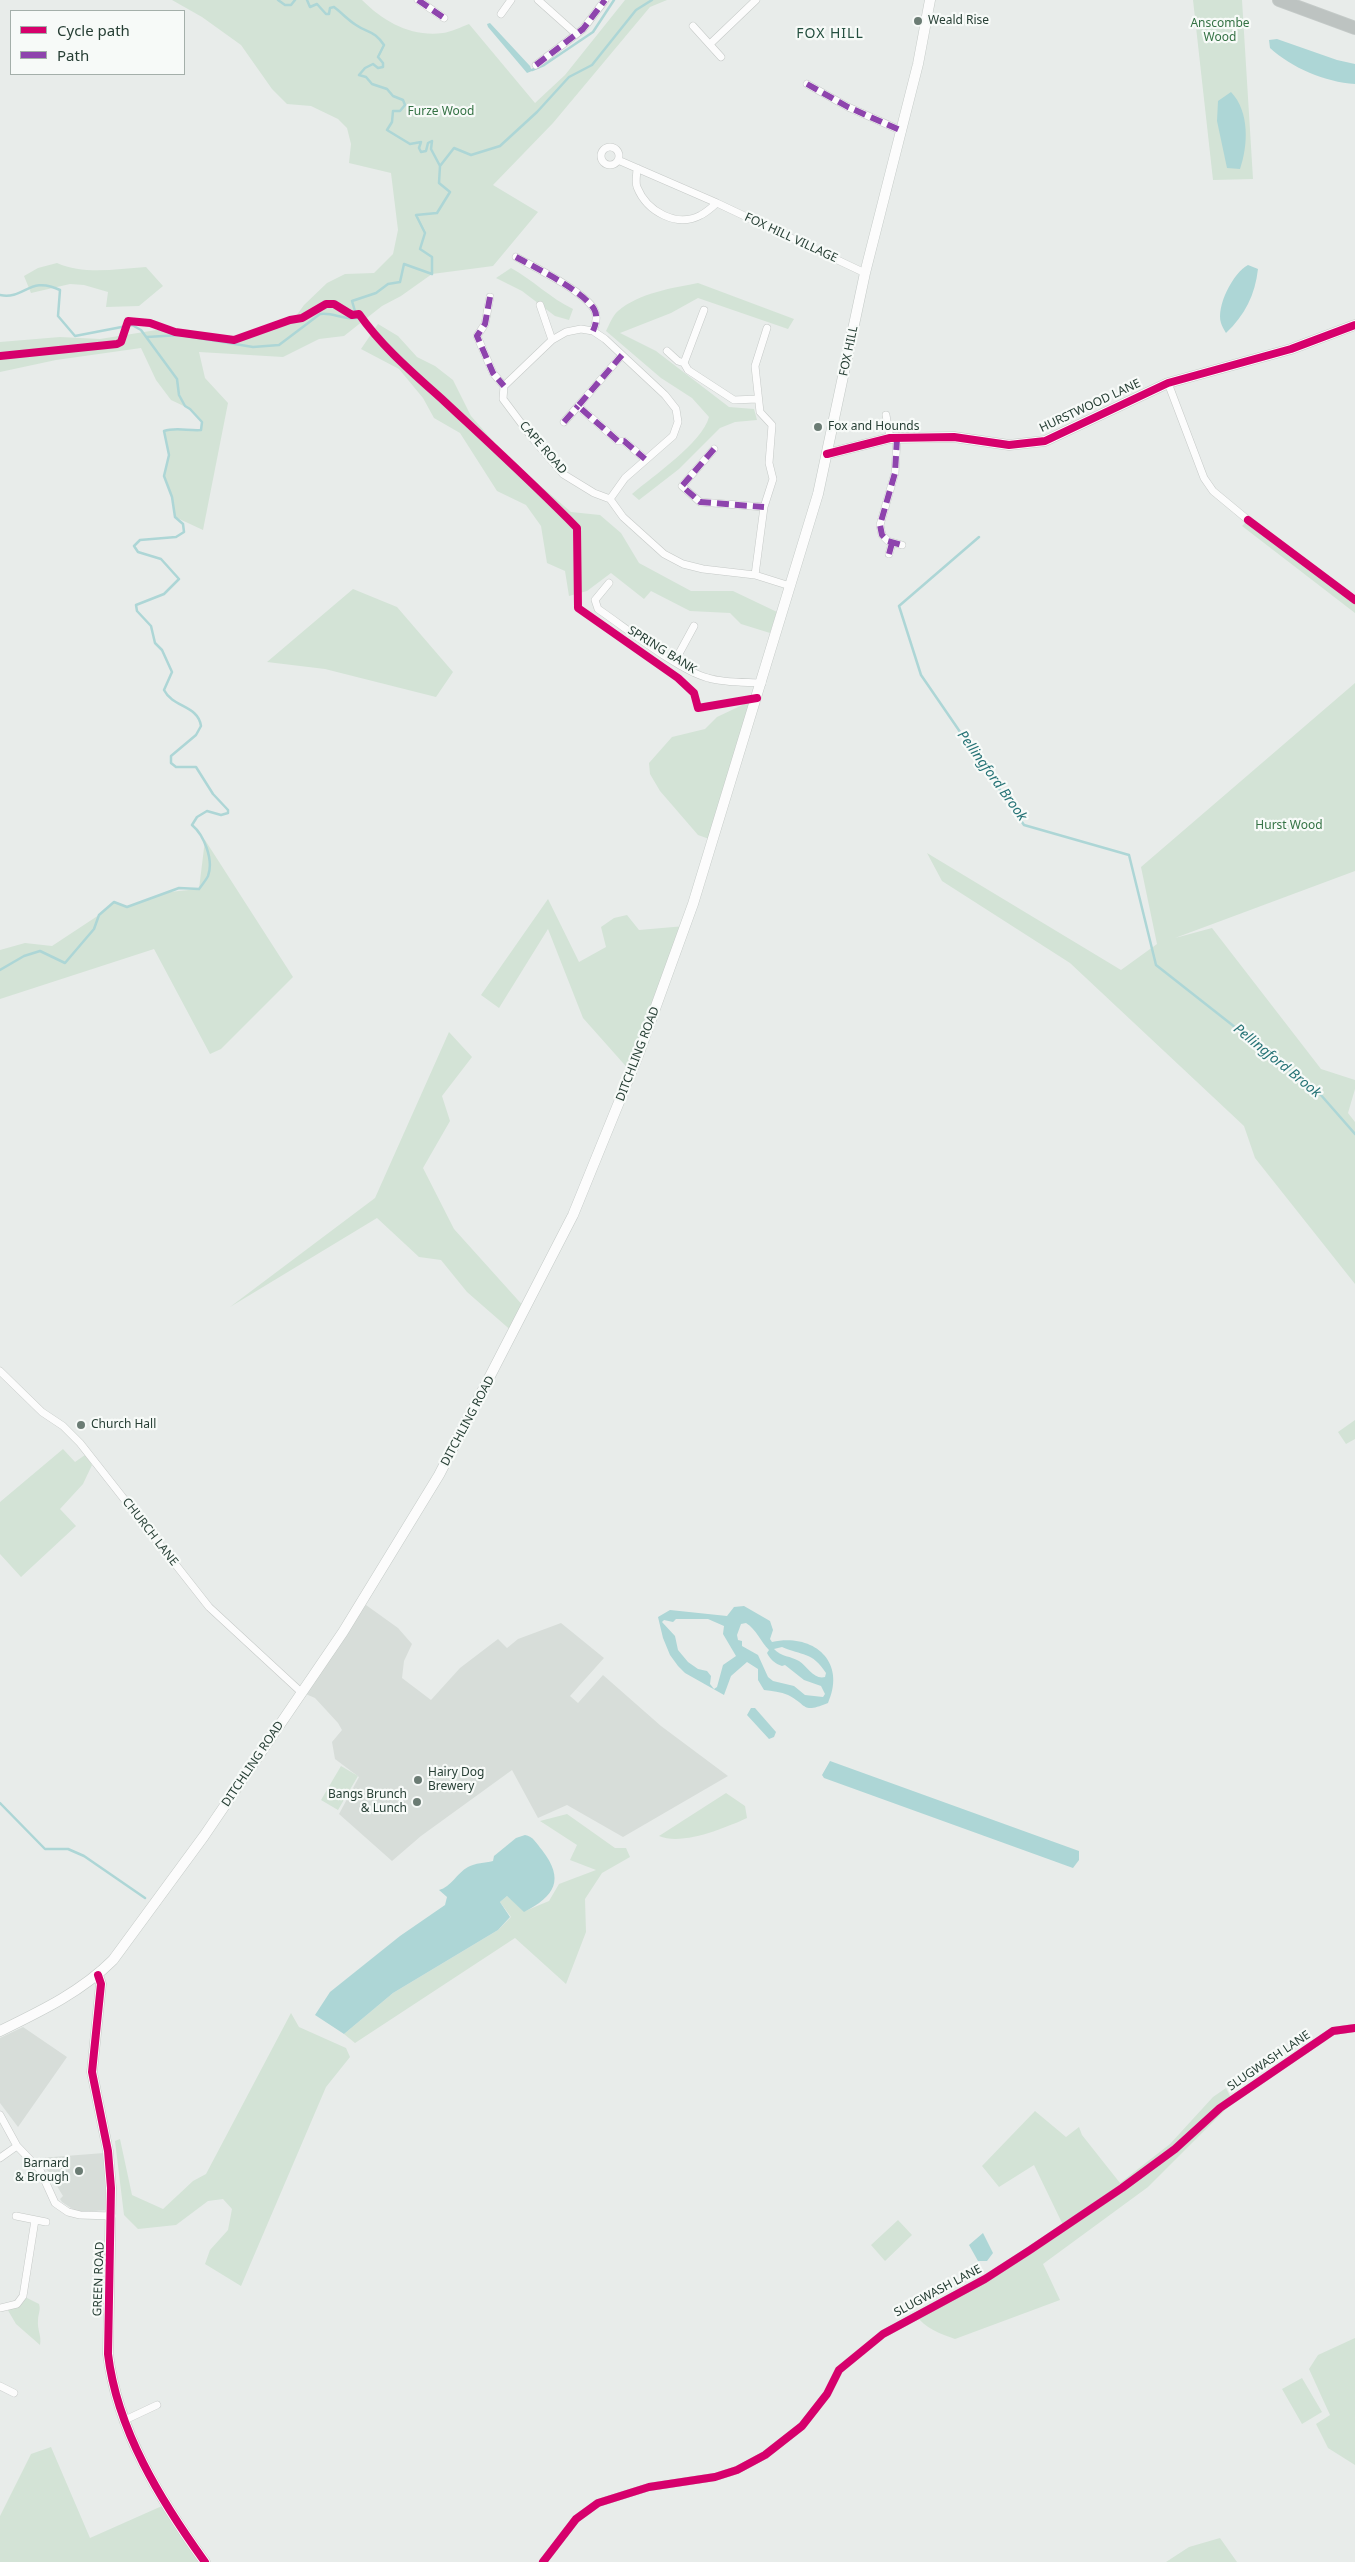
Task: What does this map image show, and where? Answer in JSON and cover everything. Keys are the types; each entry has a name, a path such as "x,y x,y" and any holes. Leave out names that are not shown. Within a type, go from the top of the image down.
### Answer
{"highway":[{"path":"1279,0 1355,28"}],"main road":[{"name":"FOX HILL","path":"757,698 827,454 865,273 918,64 930,0"},
{"name":"HURSTWOOD LANE","path":"827,454 893,438 954,437 1009,446 1029,444 1057,435 1168,383 1291,349 1355,325"},
{"name":"DITCHLING ROAD","path":"0,2031 46,2008 98,1975 114,1960 176,1876 338,1640 439,1475 573,1215 639,1053 690,912 757,698"},
{"name":"GREEN ROAD","path":"98,1975 101,1984 92,2072 108,2151 112,2216 108,2354 115,2394 142,2460 165,2504 205,2562"}],"street":[{"path":"418,0 444,18"},
{"path":"501,14 511,0"},
{"path":"538,0 575,33"},
{"path":"536,65 575,33 583,30 605,0"},
{"path":"710,44 756,0"},
{"path":"692,26 721,57"},
{"path":"807,84 848,108 902,131"},
{"name":"FOX HILL VILLAGE","path":"618,160 865,273"},
{"path":"637,168 636,186 649,205 662,215 678,220 700,216 717,204"},
{"path":"516,256 563,284 594,309 597,321 593,331"},
{"name":"CAPE ROAD","path":"490,297 485,324 477,336 493,372 504,386 503,399 533,439 564,474 594,493 610,498"},
{"path":"540,305 552,340"},
{"path":"684,363 704,310"},
{"path":"755,575 764,507 773,479 769,463 772,425 760,412 757,399 755,366 768,328"},
{"path":"504,386 552,340 566,332 581,329 593,331 605,339 665,395 676,410 678,422 673,436 625,478 610,498 623,517 664,554 683,564 712,570 755,575 790,586"},
{"path":"667,351 678,361 684,363 688,370 734,400 757,399"},
{"path":"564,422 622,355"},
{"path":"1168,383 1204,478 1213,491 1248,520"},
{"path":"578,406 618,441 624,441 645,459"},
{"path":"886,415 893,438 895,473 880,525 882,535 892,543 902,545"},
{"path":"714,449 682,486 700,502 764,507"},
{"path":"889,554 892,543"},
{"name":"SPRING BANK","path":"609,583 595,600 598,609 675,661 707,678 729,682 762,683"},
{"path":"675,661 694,626"},
{"name":"CHURCH LANE","path":"0,1371 42,1412 63,1426 80,1443 209,1606 301,1692"},
{"name":"SLUGWASH LANE","path":"543,2562 576,2519 598,2503 649,2487 715,2478 737,2470 766,2455 802,2426 827,2394 839,2370 883,2334 999,2270 1122,2188 1175,2149 1220,2108 1333,2031 1355,2028"},
{"path":"0,2115 17,2146 40,2170 55,2204 68,2212 80,2215 112,2216"},
{"path":"0,2158 17,2146"},
{"path":"16,2216 46,2222"},
{"path":"0,2308 17,2304 23,2296 35,2220"},
{"path":"0,2386 14,2394"},
{"path":"125,2420 158,2405"}],"shaded area":[{"path":"366,1605 398,1628 412,1644 404,1661 402,1678 431,1700 460,1668 498,1639 507,1648 518,1639 561,1623 604,1658 570,1696 578,1703 603,1675 661,1726 728,1776 623,1837 567,1805 538,1818 512,1770 421,1836 392,1861 339,1814 359,1777 335,1759 332,1742 342,1730 338,1723 315,1698 301,1692"},
{"path":"23,2027 67,2057 18,2127 0,2103 0,2038"},
{"path":"104,2153 109,2210 77,2212 62,2202 60,2199 63,2196 40,2158"}],"green space":[{"name":"Furze Wood","path":"172,0 362,0 389,21 420,33 443,33 469,24 535,103 565,75 625,0 667,0 650,7 553,123 493,185 538,212 493,266 432,274 401,296 382,306 344,336 319,339 283,357 199,352 205,378 228,403 203,530 175,517 172,497 164,476 169,455 164,431 173,429 201,430 202,422 190,409 171,400 156,380 141,348 56,360 0,372 0,342 60,337 100,339 163,329 201,338 227,340 291,323 304,305 327,283 345,274 374,273 393,254 398,230 391,173 349,163 351,144 347,128 338,119 311,106 287,104 272,89 241,45 202,17"},
{"name":"Anscombe Wood","path":"1193,0 1242,0 1253,179 1213,180"},
{"path":"57,263 67,267 89,270 146,267 163,286 139,306 106,307 108,292 84,285 70,284 31,293 24,276 38,268"},
{"path":"511,268 573,309 569,320 555,316 522,291 496,278"},
{"path":"698,283 794,319 788,329 698,298 671,313 620,333 656,351 729,407 754,409 757,420 735,422 720,428 679,469 639,500 632,494 687,448 705,427 709,417 692,398 661,378 606,331 616,313 626,305 656,292"},
{"path":"378,324 398,336 417,357 435,366 453,380 471,416 508,458 571,512 600,515 621,533 639,563 691,591 733,591 777,612 770,633 741,624 730,613 690,611 651,591 644,599 611,573 587,591 569,596 565,571 547,563 541,526 526,505 497,491 460,433 434,418 423,398 399,369 361,349"},
{"path":"1248,520 1355,600 1355,613 1242,526"},
{"path":"353,589 397,607 453,672 436,697 325,669 267,662"},
{"name":"Hurst Wood","path":"1355,683 1355,871 1175,938 1212,928 1321,1069 1355,1080 1355,1089 1348,1113 1355,1122 1355,1284 1255,1158 1244,1126 1070,963 942,881 927,853 1121,970 1157,944 1141,867"},
{"path":"757,698 712,840 698,835 660,791 650,774 649,763 672,737 705,729 717,717"},
{"path":"205,840 293,977 221,1049 210,1054 154,949 0,999 0,950 25,943 52,946 99,915 114,902 127,907 169,892 199,889"},
{"path":"548,899 579,962 606,947 601,927 614,918 627,915 639,930 685,926 631,1072 583,1018 548,929 499,1008 481,995"},
{"path":"449,1032 472,1057 442,1096 450,1121 423,1168 454,1229 526,1309 514,1333 467,1292 441,1260 419,1257 377,1218 230,1307 375,1198"},
{"path":"1355,1420 1355,1439 1346,1444 1338,1432"},
{"path":"63,1449 75,1462 85,1455 92,1465 83,1484 60,1509 76,1526 21,1577 0,1554 0,1502"},
{"path":"341,1766 358,1776 338,1810 321,1800"},
{"path":"726,1793 745,1806 747,1818 716,1831 691,1837 668,1839 659,1836"},
{"path":"567,1814 615,1848 626,1848 630,1857 602,1873 585,1899 586,1932 566,1984 515,1938 355,2043 344,2034 393,1993 498,1930 511,1917 500,1902 507,1896 525,1911 549,1901 559,1884 596,1870 570,1860 577,1845 540,1821"},
{"path":"291,2013 299,2027 346,2048 350,2057 326,2087 241,2286 205,2264 210,2250 228,2230 232,2209 223,2199 208,2201 176,2225 138,2229 124,2215 115,2141 120,2139 132,2195 163,2209 193,2181 206,2174"},
{"path":"1226,2088 1233,2102 1148,2187 1043,2264 1060,2300 955,2339 939,2333 919,2320 916,2315 985,2279 1063,2225 1034,2165 999,2187 982,2166 1035,2111 1066,2137 1079,2127 1082,2135 1120,2183 1170,2144 1213,2097"},
{"path":"898,2220 912,2235 885,2261 871,2245"},
{"path":"23,2296 39,2304 40,2345 16,2324 6,2307"},
{"path":"1355,2338 1355,2465 1328,2448 1316,2424 1330,2415 1309,2369 1318,2355"},
{"path":"1302,2378 1322,2412 1302,2424 1282,2389"},
{"path":"51,2447 90,2538 162,2506 200,2562 0,2562 0,2516 31,2454"},
{"path":"1220,2538 1237,2562 1166,2562 1189,2547"}],"water":[{"path":"490,23 530,66 532,71 527,73 488,27 487,24"},
{"path":"1277,39 1337,60 1355,64 1355,84 1321,77 1288,62 1270,48 1269,40"},
{"path":"1231,92 1242,109 1246,129 1245,150 1240,169 1227,168 1217,121 1218,101"},
{"path":"1248,265 1258,269 1252,296 1244,312 1226,333 1220,316 1223,299 1237,275"},
{"path":"744,1606 770,1621 773,1630 770,1639 772,1642 787,1640 801,1642 813,1646 822,1653 829,1663 833,1674 833,1688 828,1703 809,1708 788,1695 764,1690 758,1680 758,1669 747,1662 731,1676 724,1695 685,1673 678,1666 670,1655 663,1638 658,1617 670,1610 727,1616 734,1607","holes":["676,1619 708,1619 724,1626 723,1634 736,1656 723,1665 717,1687 714,1689 710,1684 711,1676 707,1671 698,1669 688,1662 678,1650 675,1636 662,1622 664,1620 673,1622","746,1623 753,1629 769,1650 767,1653 775,1663 782,1666 785,1665 804,1680 821,1686 825,1694 823,1697 805,1695 794,1686 773,1681 768,1677 758,1655 742,1646 742,1641 738,1640 737,1635 741,1624","782,1647 811,1657 826,1673 825,1677 817,1676 796,1659 780,1654 774,1649"]},
{"path":"751,1708 755,1708 776,1732 774,1737 769,1739 747,1715"},
{"path":"830,1761 1079,1851 1079,1860 1073,1868 824,1778 822,1775"},
{"path":"525,1835 537,1843 553,1870 555,1879 553,1886 543,1900 524,1912 507,1896 500,1902 510,1917 498,1930 393,1993 344,2034 315,2015 330,1992 400,1936 445,1905 447,1897 439,1890 447,1886 468,1867 493,1861 494,1856 516,1838"},
{"path":"983,2233 993,2253 987,2261 978,2261 969,2245"}],"waterway":[{"path":"278,0 285,5 291,5 295,0"},
{"path":"147,337 180,335 253,347 279,345 320,314 357,318 352,301 376,293 388,284 400,282 404,264 432,274 432,257 420,249 425,233 416,215 437,213 450,192 439,183 440,166 431,149 432,141 428,143 426,151 421,152 419,148 421,142 410,144 387,130 392,122 393,111 400,111 405,105 403,100 393,96 387,89 372,84 366,77 359,75 365,68 373,64 378,68 383,67 383,63 378,57 384,45 380,40 374,34 353,23 334,7 330,8 329,14 326,14 317,4 310,7 307,0"},
{"path":"532,70 544,65 593,32 614,0"},
{"path":"440,166 454,148 471,155 500,146 537,112 569,77 592,65 636,10 652,0"},
{"path":"0,295 8,296 41,285 60,290 58,316 75,336 132,325 141,330 177,379 179,395 185,406 202,422 201,430 173,429 164,431 169,455 164,476 172,497 175,517 183,524 184,532 176,537 140,540 134,546 138,552 161,559 179,579 164,594 136,605 137,611 151,626 155,643 162,650 172,672 164,690 173,700 195,714 201,726 196,735 171,756 171,763 176,767 196,767 213,794 228,810 228,813 221,815 207,811 197,817 192,825 204,841 210,863 208,876 199,889 179,888 127,907 114,902 99,915 94,929 65,963 40,951 24,956 0,970"},
{"name":"Pellingford Brook","path":"979,537 899,606 921,675 1024,825 1129,855 1156,965 1320,1094 1355,1134"},
{"path":"0,1803 45,1849 68,1849 84,1856 145,1898"}],"marked path":[{"path":"418,0 444,18"},
{"path":"536,65 583,29 605,0"},
{"path":"807,84 848,107 902,131"},
{"path":"516,257 580,294 594,309 596,314 596,323 593,331"},
{"path":"490,297 485,324 477,336 493,373 504,386"},
{"path":"622,355 578,406 618,441 624,441 645,459"},
{"path":"564,422 578,406"},
{"path":"897,438 895,473 880,525 882,535 888,541 902,545"},
{"path":"714,449 682,486 700,502 764,507"},
{"path":"889,554 892,543"}],"cycle path":[{"path":"0,356 117,344 121,342 128,321 150,323 175,332 234,340 290,320 302,318 326,304 334,304 352,315 359,314 399,360 577,528 578,608 678,678 694,693 698,708 757,698"},
{"path":"827,454 890,438 954,437 1009,445 1045,441 1168,383 1291,349 1355,325"},
{"path":"1248,520 1355,600"},
{"path":"98,1975 101,1984 92,2072 108,2151 111,2188 108,2354 113,2382 121,2410 143,2464 157,2489 205,2562"},
{"path":"543,2562 576,2519 598,2503 649,2487 715,2477 737,2470 765,2455 802,2426 827,2394 839,2370 883,2334 985,2279 1030,2250 1122,2188 1175,2149 1220,2108 1333,2031 1355,2028"}],"place":[{"name":"Weald Rise","path":"918,21"},
{"name":"Fox and Hounds","path":"818,427"},
{"name":"Church Hall","path":"81,1425"},
{"name":"Hairy Dog Brewery","path":"418,1780"},
{"name":"Bangs Brunch & Lunch","path":"417,1802"},
{"name":"Barnard & Brough","path":"79,2171"}],"district":[{"name":"FOX HILL","path":"830,34"}]}
